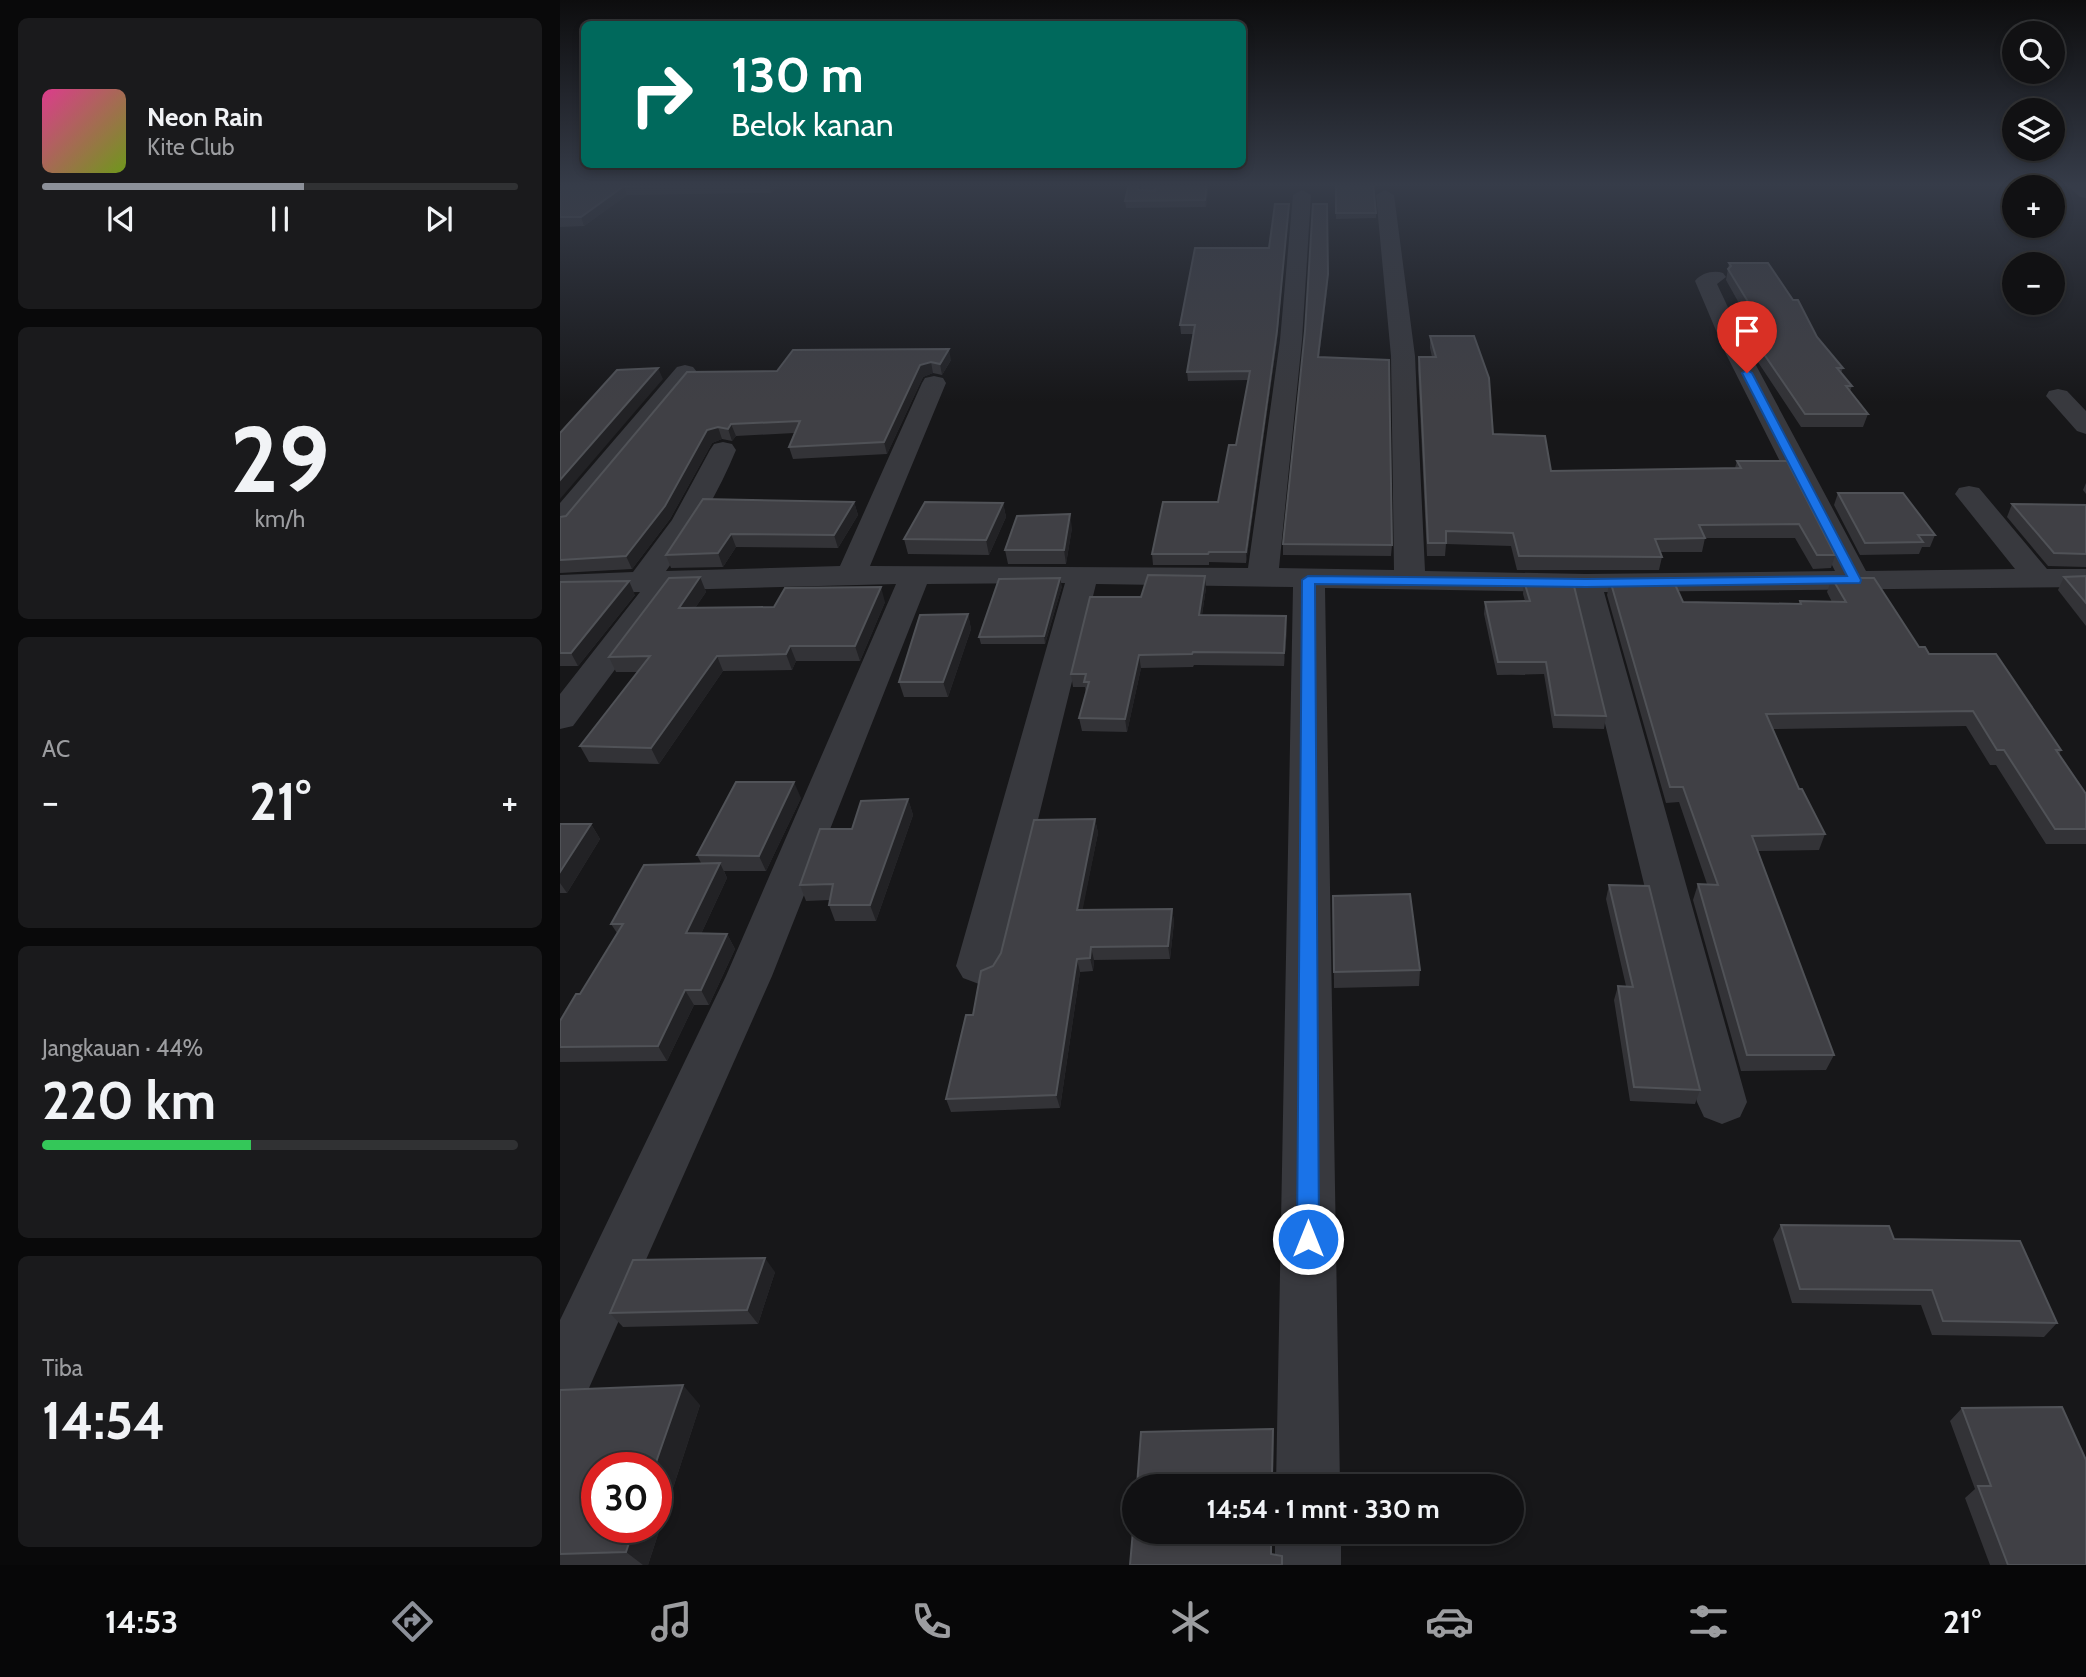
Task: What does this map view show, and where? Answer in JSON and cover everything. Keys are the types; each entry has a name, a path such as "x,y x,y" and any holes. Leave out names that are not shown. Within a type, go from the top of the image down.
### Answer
{"street":[{"path":"1262,579 1291,340 1297,256"},
{"path":"1392,256 1403,356 1410,580"},
{"path":"1716,277 1705,281 1733,344 1855,580"},
{"path":"560,522 685,372"},
{"path":"851,575 934,383"},
{"path":"2058,396 2086,426"},
{"path":"560,718 653,582 705,493 723,450"},
{"path":"1969,494 2038,578"},
{"path":"979,966 1083,574"},
{"path":"560,584 851,575 1083,574 1586,583 2086,578"},
{"path":"560,1385 749,976 915,575"},
{"path":"1308,580 1308,1474"},
{"path":"1586,583 1722,1102"},
{"path":"1308,1544 1308,1565"}],"building":[{"path":"1193,256 1284,256 1277,331 1246,552 1152,554 1163,502 1218,502 1229,445 1236,445 1250,371 1187,372 1195,325 1180,325"},
{"path":"1310,256 1328,256 1318,357 1389,360 1392,545 1283,544 1305,331"},
{"path":"1729,263 1768,263 1793,300 1798,300 1817,337 1843,368 1837,368 1852,386 1846,386 1868,414 1805,414 1755,341 1738,305 1750,305 1728,269 1731,266"},
{"path":"1430,336 1474,336 1489,378 1493,434 1545,436 1551,471 1741,468 1737,461 1787,461 1835,555 1817,555 1799,524 1699,525 1705,538 1655,539 1662,557 1519,556 1513,533 1446,531 1446,543 1428,543 1419,357 1436,357"},
{"path":"949,349 940,364 931,362 920,365 884,442 789,447 800,421 731,424 728,429 718,427 707,430 665,506 626,556 560,560 560,517 566,516 687,372 777,371 793,350"},
{"path":"658,368 560,480 560,433 617,370"},
{"path":"1838,493 1903,493 1935,535 1918,535 1923,542 1865,543"},
{"path":"703,499 854,502 834,535 731,534 718,553 666,555"},
{"path":"925,502 1003,503 986,540 904,539"},
{"path":"2012,504 2086,505 2086,554 2054,553"},
{"path":"1070,514 1064,550 1005,550 1017,516"},
{"path":"1148,575 1205,576 1199,615 1286,616 1284,653 1193,652 1139,655 1125,719 1079,718 1089,682 1084,682 1086,674 1071,674 1090,597 1141,597"},
{"path":"2086,576 2086,603 2064,577"},
{"path":"700,577 679,608 774,607 785,588 881,587 855,646 790,646 786,654 717,656 651,748 580,746 650,656 609,657 669,578"},
{"path":"1060,578 1044,636 979,637 999,579"},
{"path":"1832,578 1874,578 1919,647 1925,647 1929,654 1996,654 2061,750 2056,750 2086,794 2086,829 2055,829 2004,750 1997,750 1973,711 1766,714 1799,789 1802,789 1825,834 1752,836 1834,1055 1747,1055 1698,884 1718,885 1683,787 1670,787 1610,580 1673,580 1683,602 1846,602"},
{"path":"629,581 571,653 560,653 560,582"},
{"path":"1524,581 1573,582 1606,716 1555,715 1546,662 1498,662 1485,602 1530,601"},
{"path":"968,614 943,682 899,682 920,615"},
{"path":"736,782 794,782 759,856 697,855"},
{"path":"908,799 870,905 829,905 833,884 800,885 820,829 852,829 861,801"},
{"path":"1095,819 1077,910 1172,909 1168,946 1091,947 1090,958 1077,959 1056,1095 946,1099 966,1015 973,1015 981,971 993,966 1001,953 1034,820"},
{"path":"560,824 591,824 560,872"},
{"path":"720,863 686,933 727,934 701,990 685,990 658,1046 560,1047 560,1021 623,924 611,924 644,865"},
{"path":"1609,885 1649,886 1700,1090 1634,1087 1618,986 1633,987"},
{"path":"1410,894 1420,970 1334,972 1333,896"},
{"path":"1781,1225 1889,1226 1894,1239 2020,1241 2057,1323 1943,1321 1932,1290 1800,1289"},
{"path":"765,1258 747,1310 610,1313 633,1260"},
{"path":"683,1385 660,1452 581,1452 581,1543 629,1543 626,1552 560,1554 560,1390"},
{"path":"2062,1407 2086,1460 2086,1565 2008,1565 1978,1486 1991,1486 1962,1408"},
{"path":"1273,1429 1272,1474 1138,1474 1141,1432"},
{"path":"1132,1544 1271,1544 1271,1554 1282,1556 1282,1565 1130,1565"}],"route":[{"path":"1308,1239 1308,580 1586,583 1855,580 1747,373"}]}
